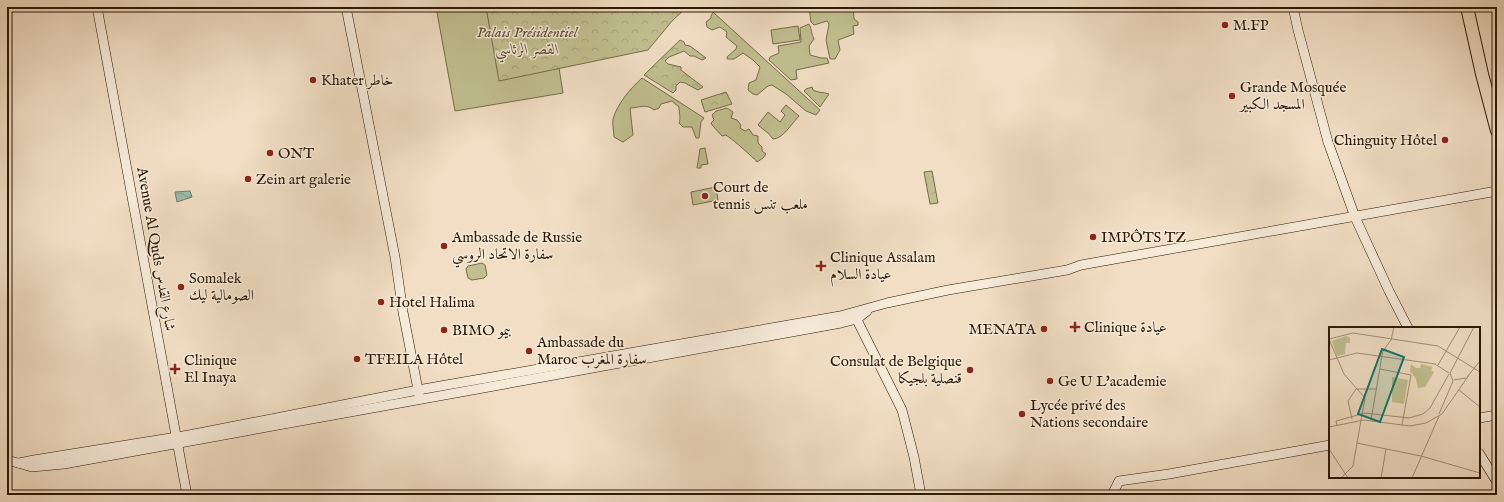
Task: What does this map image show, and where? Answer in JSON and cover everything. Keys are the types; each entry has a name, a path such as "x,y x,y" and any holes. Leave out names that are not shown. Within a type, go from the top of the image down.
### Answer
{"highway":[{"path":"1467,7 1497,131"},
{"path":"1473,7 1497,109"}],"street":[{"name":"Avenue Al Quds شارع القدس","path":"97,7 187,495"},
{"path":"346,7 392,242 420,400"},
{"path":"1294,7 1298,30 1328,142 1356,219 1407,327"},
{"path":"7,460 19,463 177,440 420,400 841,323 855,315 887,303 948,290 1075,269 1088,269 1497,191"},
{"path":"1356,219 1497,196"},
{"path":"177,440 418,390 855,315"},
{"path":"855,315 902,410 914,457 921,495"},
{"path":"1480,418 1497,415"},
{"path":"1112,495 1119,481 1169,474 1329,445"},
{"path":"1480,455 1497,482"}],"green space":[{"path":"436,7 486,7 500,80 559,68 563,93 455,111"},
{"name":"Palais Présidentiel القصر الرئاسي","path":"486,7 687,7 672,21 648,50 499,81"},
{"path":"809,7 857,7 853,8 854,19 858,22 858,25 853,26 854,34 838,40 840,50 835,59 830,59 826,40 829,24 827,21 814,25 811,22"},
{"path":"713,12 820,110 816,115 806,111 786,94 772,85 768,86 757,95 748,90 749,83 756,80 760,67 743,53 734,59 727,59 727,57 736,49 737,46 726,37 727,32 720,27 712,30 707,27 706,22 711,18"},
{"path":"809,24 814,39 809,46 810,55 827,58 829,63 796,70 797,79 791,80 769,60 770,57 779,53 778,46 801,42 800,28"},
{"path":"798,26 800,40 773,44 771,30"},
{"path":"680,40 684,42 685,45 690,46 706,58 702,60 694,56 690,56 684,51 669,57 665,61 668,64 681,67 681,70 703,87 698,90 680,82 676,86 676,90 673,93 644,75"},
{"path":"642,78 704,118 701,122 699,138 696,138 692,127 683,127 679,123 679,107 672,101 661,104 659,108 654,110 645,106 630,108 633,135 623,142 614,137 613,119 615,113 625,97"},
{"path":"812,87 815,91 829,94 820,107 804,91"},
{"path":"726,92 732,104 705,112 701,100"},
{"path":"786,105 799,116 784,134 773,139 758,125 768,112 780,122 785,115 781,111"},
{"path":"727,108 733,112 731,118 737,120 741,125 740,128 745,131 749,129 753,135 758,136 758,143 762,147 762,151 766,154 757,162 729,137 726,135 722,136 712,125 711,123 714,120 712,115 716,111"},
{"path":"705,148 708,164 701,165 701,168 697,168 700,149"},
{"path":"932,171 938,203 930,204 924,172"},
{"name":"Court de tennis ملعب تنس","path":"716,187 718,200 693,205 691,192"},
{"path":"482,263 485,265 487,275 484,278 472,280 468,278 466,269 468,266"}],"water":[{"path":"190,191 192,197 177,202 175,192"}],"place":[{"name":"M.FP","path":"1225,25"},
{"name":"Khater خاطر","path":"313,80"},
{"name":"Grande Mosquée المسجد الكبير","path":"1232,96"},
{"name":"Chinguity Hôtel","path":"1445,140"},
{"name":"ONT","path":"270,153"},
{"name":"Zein art galerie","path":"248,179"},
{"name":"Court de tennis ملعب تنس","path":"705,196"},
{"name":"IMPÔTS TZ","path":"1093,237"},
{"name":"Ambassade de Russie سفارة الاتحاد الروسي","path":"444,246"},
{"name":"Clinique Assalam عيادة السلام","path":"821,266"},
{"name":"Somalek الصومالية ليك","path":"181,287"},
{"name":"Hotel Halima","path":"381,302"},
{"name":"Clinique عيادة","path":"1075,327"},
{"name":"MENATA","path":"1044,329"},
{"name":"BIMO بيمو","path":"444,330"},
{"name":"Ambassade du Maroc سفارة المغرب","path":"529,351"},
{"name":"TFEILA Hôtel","path":"357,359"},
{"name":"Clinique El Inaya","path":"175,369"},
{"name":"Consulat de Belgique قنصلية بلجيكا","path":"970,370"},
{"name":"Ge U L'academie","path":"1050,381"},
{"name":"Lycée privé des Nations secondaire","path":"1022,414"}]}
